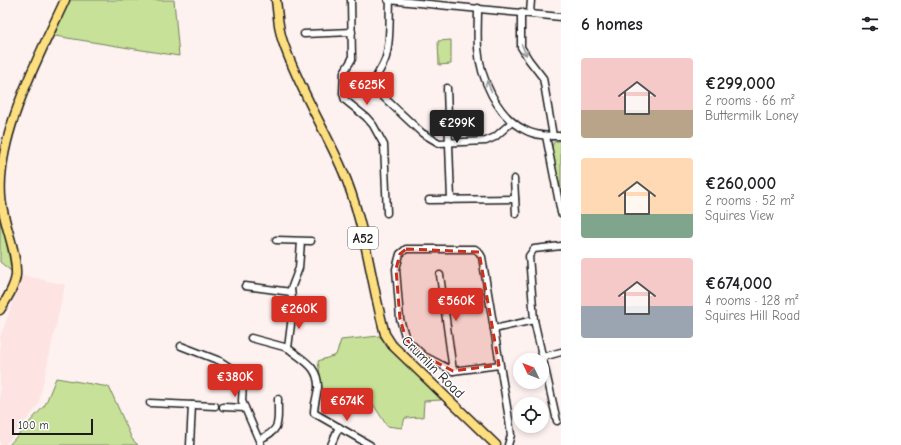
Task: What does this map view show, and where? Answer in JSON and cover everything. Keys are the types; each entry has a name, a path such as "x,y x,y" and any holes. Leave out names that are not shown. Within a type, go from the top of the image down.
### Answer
{"main road":[{"path":"0,310 9,295 16,275 15,261 1,199 0,178 5,149 26,86 65,0"},
{"name":"Crumlin Road","path":"276,0 282,40 291,63 342,169 349,189 365,245 385,334 392,345 496,445"}],"street":[{"path":"351,0 352,59 344,72 343,93 345,100 366,117 384,145 387,213"},
{"path":"512,122 495,137 486,141 439,143 427,136 373,86 386,56 389,0 561,17"},
{"path":"530,0 530,13"},
{"path":"478,8 478,48 482,68 494,98 512,122 526,131 550,136 561,136"},
{"path":"521,12 521,47 526,57 543,78 561,213"},
{"path":"304,34 352,32"},
{"path":"447,88 451,200"},
{"path":"514,179 516,214"},
{"path":"429,200 515,199"},
{"path":"276,240 301,242 311,241"},
{"path":"288,348 293,308 291,286 299,268 301,242"},
{"path":"542,353 534,320 529,256 534,249 561,246"},
{"path":"499,365 453,371 424,356 406,339 400,319 396,269 400,254 406,249 475,249 482,257 511,434 508,445"},
{"path":"440,275 453,371"},
{"path":"245,286 291,292"},
{"path":"494,329 534,320"},
{"path":"251,338 288,348 307,361 318,379 314,413 370,445"},
{"path":"181,346 220,361 240,374 243,382 242,401 261,442 277,427 278,399"},
{"path":"549,355 561,352"},
{"path":"549,387 556,421"},
{"path":"150,403 215,406"},
{"path":"190,445 192,405"},
{"path":"223,407 245,408"},
{"path":"331,445 339,427"}],"highlighted area":[{"path":"406,249 479,252 499,365 453,371 424,356 406,339 400,319 396,269 400,254"}],"shaded area":[{"path":"23,275 65,285 38,406 5,445 0,445 0,337"}],"green space":[{"path":"65,0 174,0 179,56 49,35"},
{"path":"451,40 451,64 439,65 438,41"},
{"path":"561,141 561,204 551,148 554,142"},
{"path":"0,165 1,199 16,275 0,262"},
{"path":"379,336 441,400 424,401 423,417 405,418 402,428 387,426 373,404 342,390 339,397 322,388 318,361 336,355 341,340"},
{"path":"56,378 109,387 132,439 138,445 9,445 45,405"}]}
